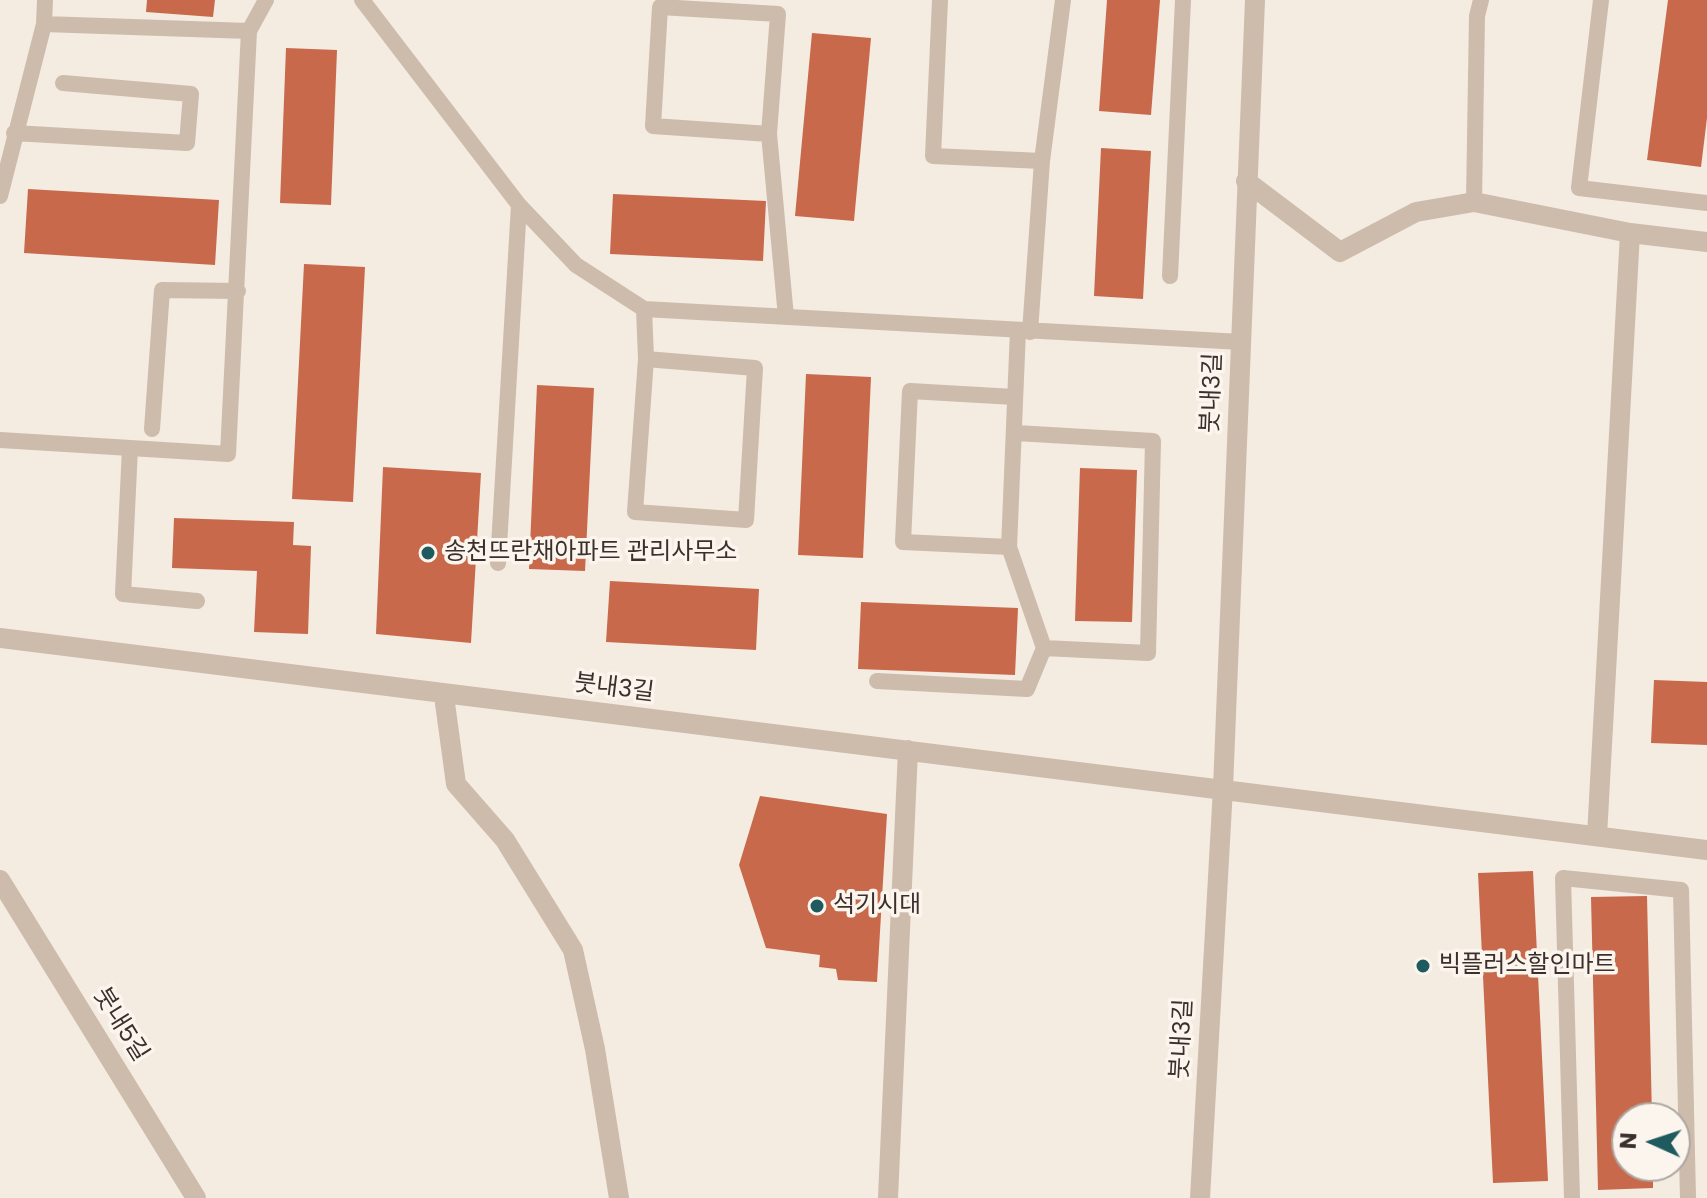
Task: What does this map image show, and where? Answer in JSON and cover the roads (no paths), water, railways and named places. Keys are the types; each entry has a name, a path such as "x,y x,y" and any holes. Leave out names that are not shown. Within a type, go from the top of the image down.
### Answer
{"street":[{"name":"붓내3길","path":"1200,1198 1223,788 1255,0"},
{"path":"1246,181 1340,252 1416,212 1474,202 1630,233 1707,242"},
{"path":"1597,836 1630,233"},
{"name":"붓내3길","path":"0,638 444,696 1223,788"},
{"path":"444,696 456,784 505,840 573,950 595,1049 619,1198"},
{"path":"888,1198 908,750"},
{"path":"1223,788 1707,850"},
{"name":"붓내5길","path":"0,880 196,1198"}],"lane":[{"path":"0,196 44,24 45,0"},
{"path":"0,440 228,454 249,31 266,0"},
{"path":"362,0 519,205 576,265 644,309 1241,342"},
{"path":"940,0 933,156 1042,161"},
{"path":"877,681 1027,689 1044,648 1009,547 1016,433 1014,397 1063,0"},
{"path":"1170,276 1183,0"},
{"path":"1474,202 1477,16 1481,0"},
{"path":"1601,0 1579,188 1707,203"},
{"path":"769,134 653,126 660,7 778,14 769,134 786,317"},
{"path":"44,24 249,31"},
{"path":"14,133 187,143 191,94 63,83"},
{"path":"498,563 519,205"},
{"path":"152,429 162,290 238,291"},
{"path":"644,309 646,359 635,512 746,520 755,368 646,359"},
{"path":"1009,547 903,542 910,391 1014,397"},
{"path":"1016,433 1153,441 1148,653 1044,648"},
{"path":"130,448 123,594 197,601"},
{"path":"1572,1198 1563,878 1681,890 1688,1198"}],"place":[{"name":"송천뜨란채아파트 관리사무소","path":"428,553"},
{"name":"석기시대","path":"817,906"},
{"name":"빅플러스할인마트","path":"1423,966"}]}
